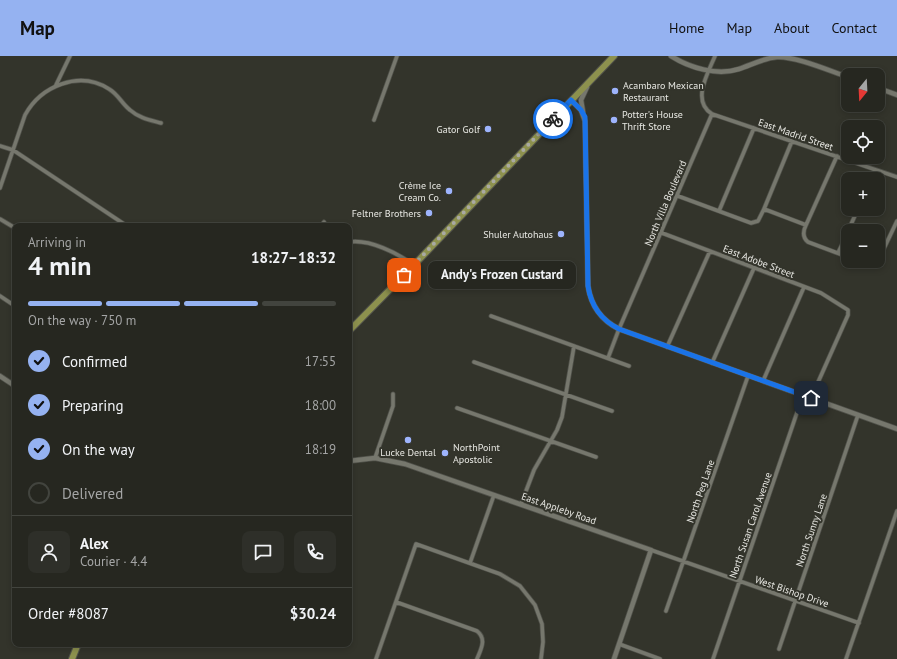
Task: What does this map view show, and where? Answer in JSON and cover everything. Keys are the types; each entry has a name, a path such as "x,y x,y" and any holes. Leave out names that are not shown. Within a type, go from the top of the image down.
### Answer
{"main road":[{"path":"352,328 614,56"},
{"path":"72,659 77,647"}],"street":[{"path":"56,85 70,56"},
{"path":"374,120 397,56"},
{"path":"671,56 688,65 723,72 768,59 782,57 801,61 841,75"},
{"path":"712,114 706,109 701,97 702,90 715,56"},
{"path":"0,188 29,108 38,98 56,85 74,81 91,82 100,85 117,95 136,115 161,123"},
{"path":"589,82 581,100 585,121 588,292 591,302 598,312 619,329 897,429"},
{"path":"885,90 897,94"},
{"path":"571,100 583,114"},
{"name":"East Madrid Street","path":"712,114 897,177"},
{"name":"North Villa Boulevard","path":"608,358 619,329 662,233 712,114"},
{"path":"719,211 754,128"},
{"path":"678,196 751,223 758,220 792,141"},
{"path":"0,146 13,150 122,223"},
{"path":"837,156 803,233 805,240 841,255"},
{"path":"764,209 806,225"},
{"path":"0,218 12,226"},
{"path":"885,248 897,221"},
{"name":"East Adobe Street","path":"662,233 826,296 848,310 848,315 811,398"},
{"path":"352,242 367,242 404,258 414,265"},
{"path":"838,254 841,247"},
{"path":"667,347 710,252"},
{"path":"712,363 754,268"},
{"path":"763,381 804,287"},
{"path":"0,296 12,304"},
{"path":"491,316 629,366"},
{"path":"521,504 534,470 560,423 564,410 574,346"},
{"path":"474,362 612,411"},
{"path":"0,376 12,384"},
{"name":"North Peg Lane","path":"666,611 748,376"},
{"path":"375,458 393,406 393,394"},
{"name":"North Susan Carol Avenue","path":"713,659 803,396"},
{"path":"457,408 596,457"},
{"name":"North Sunny Lane","path":"779,649 858,415"},
{"name":"East Appleby Road","path":"352,461 375,458 411,466 651,550"},
{"path":"470,563 494,495"},
{"path":"846,659 897,511"},
{"path":"376,659 416,544 508,578 520,586 537,609 542,624 543,642 541,659"},
{"path":"614,659 651,550"},
{"name":"West Bishop Drive","path":"651,550 859,623"},
{"path":"396,602 477,631 482,635 483,639 477,659"},
{"path":"619,644 660,659"}],"way so far":[{"path":"404,275 553,119"}],"place":[{"name":"Acambaro Mexican Restaurant","path":"615,91"},
{"name":"Potter's House Thrift Store","path":"614,120"},
{"name":"Gator Golf","path":"488,129"},
{"name":"Crème Ice Cream Co.","path":"449,191"},
{"name":"Feltner Brothers","path":"429,213"},
{"name":"Shuler Autohaus","path":"561,234"},
{"name":"Andy's Frozen Custard","path":"404,275"},
{"name":"Lucke Dental","path":"408,440"},
{"name":"NorthPoint Apostolic","path":"445,453"}],"route":[{"path":"553,119 571,100 581,110 585,117 588,286 591,302 601,317 619,329 811,398"}]}
